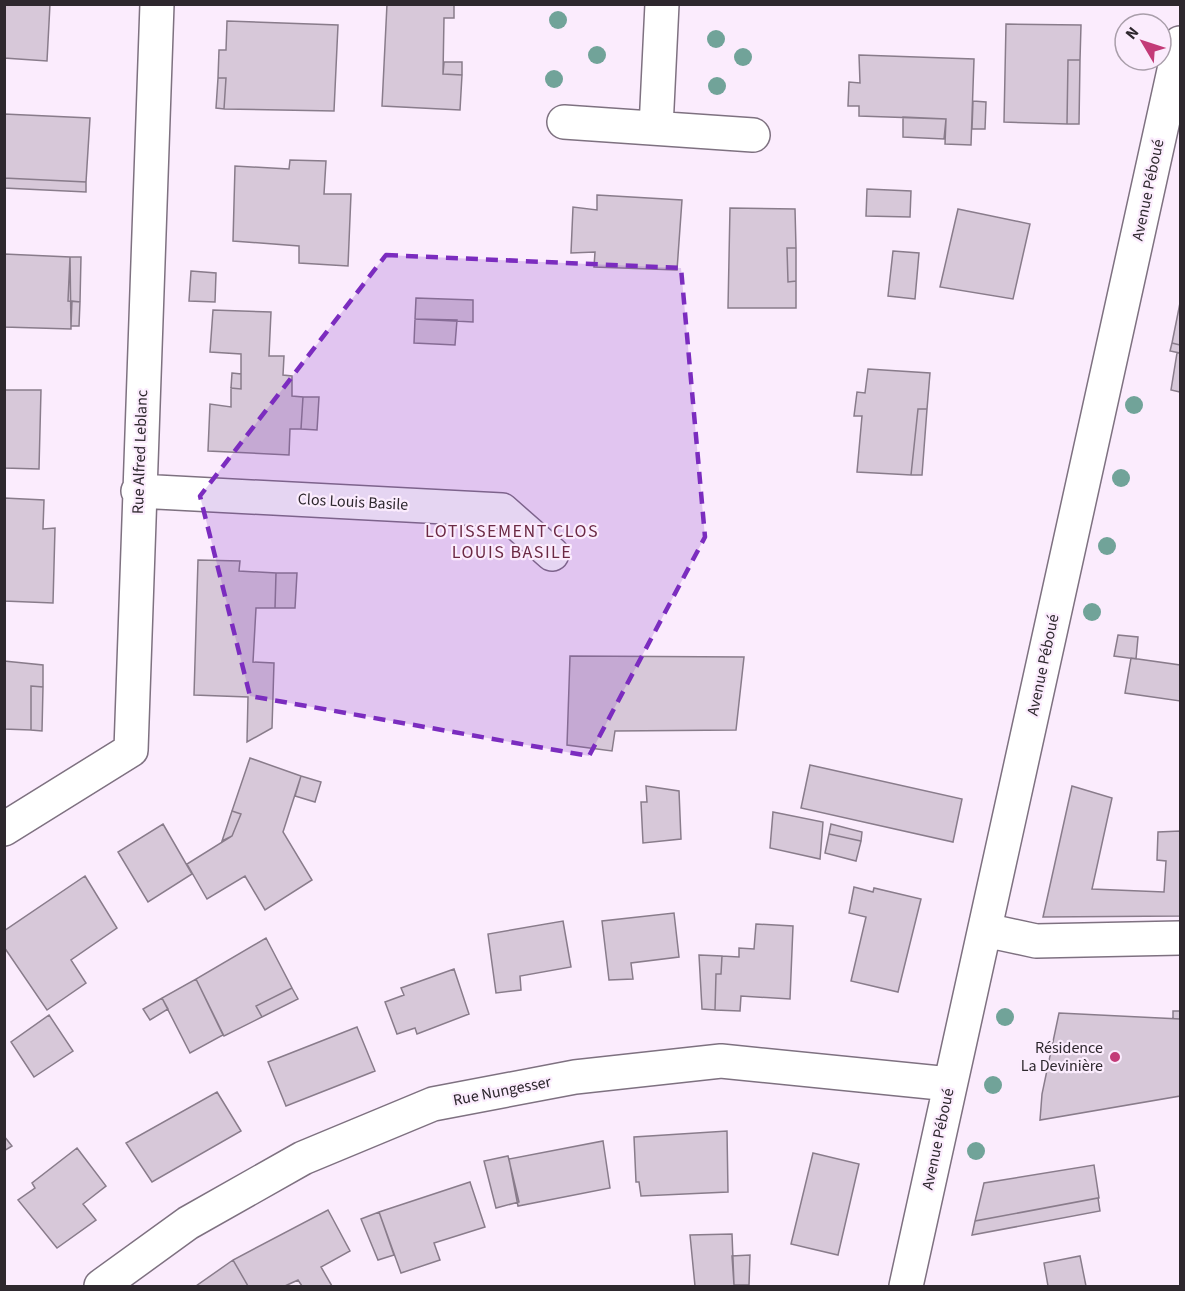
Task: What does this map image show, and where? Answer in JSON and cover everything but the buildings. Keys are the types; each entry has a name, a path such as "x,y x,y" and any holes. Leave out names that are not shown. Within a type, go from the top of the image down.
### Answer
{"street":[{"name":"Rue Alfred Leblanc","path":"4,829 131,750 138,491 157,4"},
{"path":"656,128 662,4"},
{"name":"Avenue Péboué","path":"906,1287 1180,43"},
{"path":"564,122 753,135"},
{"name":"Clos Louis Basile","path":"138,491 502,510 552,554"},
{"path":"985,930 1036,940 1180,938"},
{"name":"Rue Nungesser","path":"100,1287 188,1223 303,1158 433,1104 575,1077 721,1061 950,1084"}],"highlighted area":[{"path":"386,255 681,268 705,537 589,756 250,696 200,496"}],"place":[{"name":"Résidence La Devinière","path":"1115,1057"}],"district":[{"name":"LOTISSEMENT CLOS LOUIS BASILE","path":"512,541"}]}
